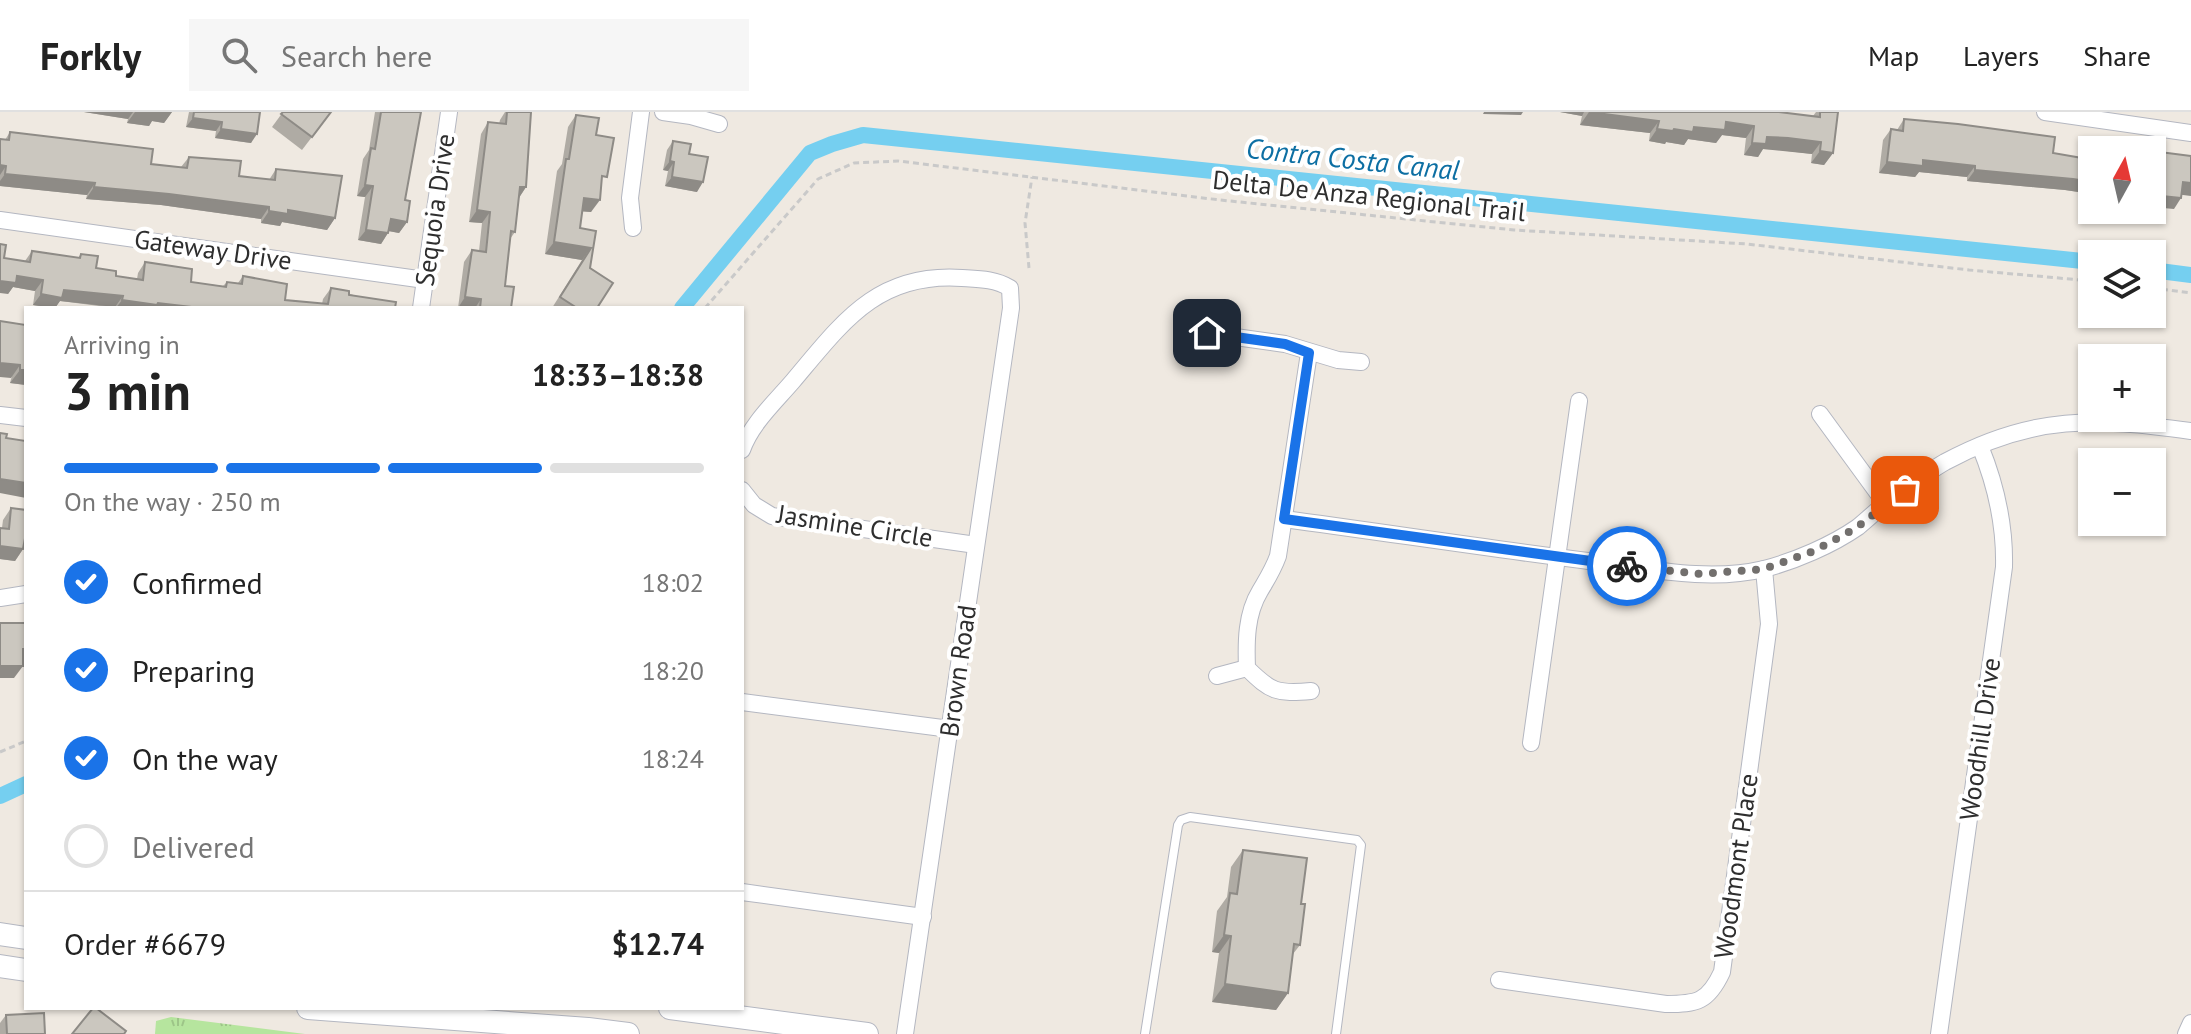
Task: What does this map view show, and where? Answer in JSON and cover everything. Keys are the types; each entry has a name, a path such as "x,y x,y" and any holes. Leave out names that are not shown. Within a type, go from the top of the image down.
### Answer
{"main road":[{"path":"0,934 24,938"},
{"path":"0,966 24,970"},
{"path":"335,1010 628,1034"},
{"path":"685,1010 867,1034"}],"street":[{"name":"Sequoia Drive","path":"421,306 449,112"},
{"path":"633,228 630,198 641,112"},
{"path":"663,112 719,124"},
{"path":"2045,112 2124,118 2191,133"},
{"name":"Gateway Drive","path":"0,220 425,280"},
{"name":"Brown Road","path":"744,446 756,424 833,334 855,311 877,296 904,285 940,277 999,282 1010,288 1011,308 905,1034"},
{"path":"1207,333 1285,344 1309,353 1361,362"},
{"path":"1309,353 1284,519 1272,574 1252,608 1246,641 1247,668 1266,688 1288,693 1311,691"},
{"path":"1531,743 1579,401"},
{"path":"1820,414 1885,503"},
{"path":"0,415 24,418"},
{"path":"1284,519 1700,574 1764,569 1814,551 1856,528 1885,503 1944,463 2033,427 2085,421 2191,431"},
{"name":"Woodhill Drive","path":"1939,1034 2004,567 2000,510 1980,446"},
{"name":"Jasmine Circle","path":"744,492 754,505 772,516 976,545"},
{"name":"Woodmont Place","path":"1499,980 1666,1004 1692,1004 1713,992 1722,972 1769,624 1764,569"},
{"path":"0,598 24,594"},
{"path":"1217,676 1247,668"},
{"path":"744,702 950,729"},
{"path":"744,892 923,917"},
{"path":"2186,1034 2191,1023"}],"lane":[{"path":"1145,1034 1178,825 1181,820 1190,817 1357,840 1361,845 1336,1034"}],"path":[{"name":"Delta De Anza Regional Trail","path":"707,306 818,179 854,163 898,161 1220,200 1514,230 1747,244 2078,280"},
{"path":"1029,268 1025,223 1032,176"},
{"path":"2166,290 2191,293"},
{"path":"0,752 24,742"}],"green space":[{"path":"171,1017 305,1034 155,1034 156,1021"}],"building":[{"path":"194,112 260,112 257,134 221,129 222,122 193,118"},
{"path":"331,112 312,137 281,114"},
{"path":"381,112 421,112 405,200 410,201 407,222 391,219 388,233 366,230 373,186 365,185"},
{"path":"507,112 531,112 526,187 520,187 505,286 514,287 511,306 480,306 481,299 465,297 472,250 486,252 490,212 477,210 488,122 506,124"},
{"path":"1589,112 1779,112 1820,117 1820,112 1838,112 1833,153 1820,151 1821,142 1767,137 1766,144 1752,143 1754,126 1726,122 1725,130 1694,127 1693,132 1673,131 1657,129 1659,121"},
{"path":"576,115 599,118 596,135 614,138 607,177 602,176 600,200 584,198 580,228 596,231 590,268 613,283 598,306 574,306 560,297 591,248 554,242 566,159 569,159"},
{"path":"1904,119 2055,137 2053,153 2078,157 2078,180 1975,170 1975,166 1923,160 1923,166 1887,162 1891,129 1903,131"},
{"path":"10,132 153,149 151,164 187,168 189,157 241,161 239,176 275,180 276,169 342,176 335,218 288,210 288,214 269,211 269,207 169,194 94,187 95,183 5,174 6,166 0,165 0,139 9,140"},
{"path":"673,141 691,144 689,154 708,157 703,182 672,177 674,162 670,161"},
{"path":"2166,153 2191,156 2191,183 2183,182 2181,198 2166,196"},
{"path":"0,244 6,245 4,258 30,262 32,251 80,258 81,254 98,256 96,268 116,271 116,276 143,280 145,262 192,269 191,282 226,287 227,282 242,284 243,276 287,284 285,300 328,304 331,288 349,291 349,295 396,302 395,306 157,305 122,300 123,296 64,290 62,298 41,294 43,280 17,276 16,283 1,281 0,286"},
{"path":"0,321 24,325 24,370 20,370 20,365 0,363"},
{"path":"0,433 7,434 6,438 24,441 24,483 0,479"},
{"path":"11,508 24,510 23,549 0,546 0,528 9,529"},
{"path":"0,623 24,623 23,666 0,666"},
{"path":"1243,850 1307,858 1300,945 1294,944 1288,993 1225,984 1231,936 1224,935 1230,893 1237,894"},
{"path":"91,1010 99,1010 126,1031 124,1034 72,1034"},
{"path":"44,1013 45,1034 7,1034 6,1015"}],"waterway":[{"name":"Contra Costa Canal","path":"684,306 810,153 863,135 2078,261"},
{"name":"Contra Costa Canal","path":"2166,272 2191,275"},
{"name":"Contra Costa Canal","path":"0,796 24,785"}],"way so far":[{"path":"1627,566 1700,574 1764,569 1814,551 1856,528 1905,490"}],"route":[{"path":"1207,333 1285,344 1309,353 1284,519 1627,566"}]}
